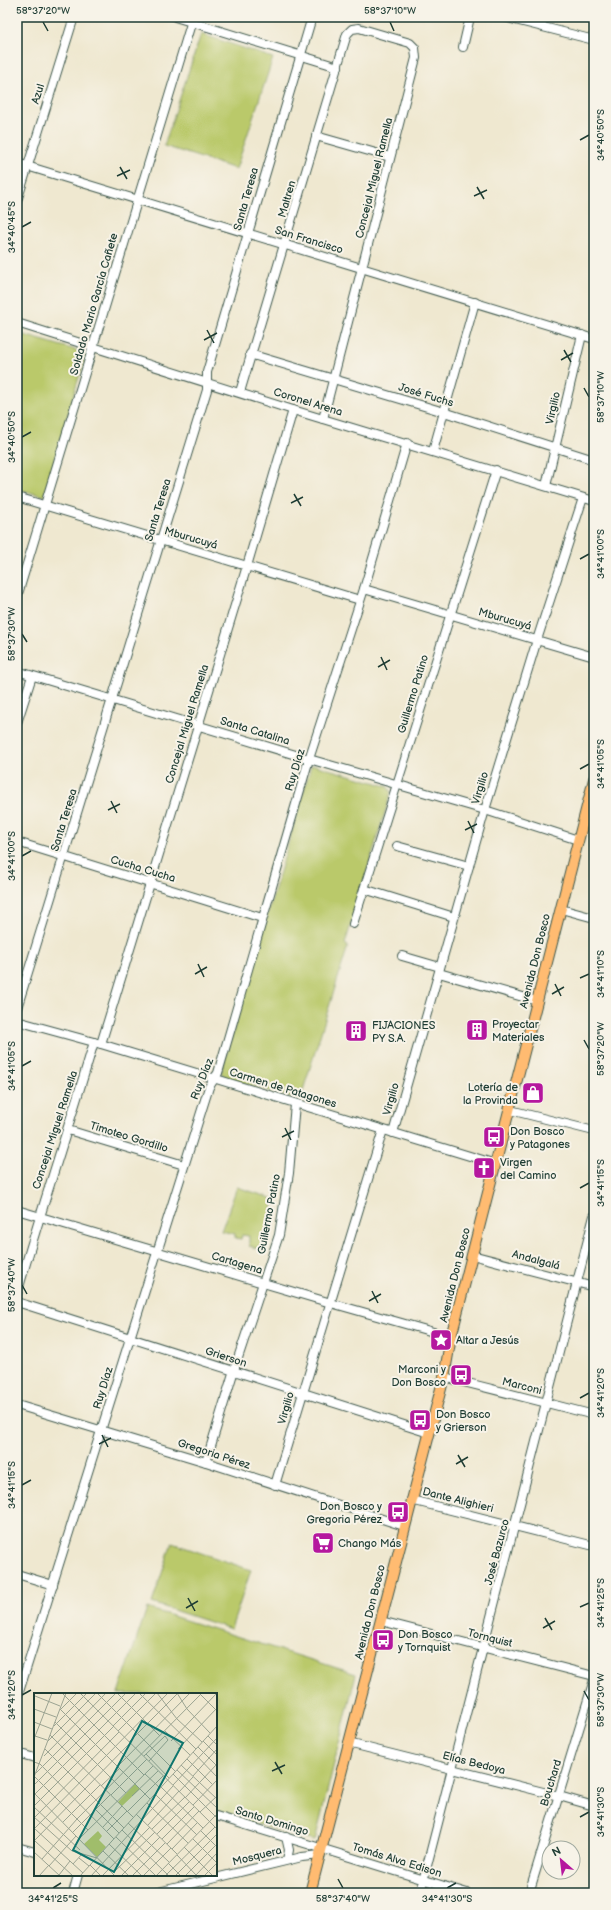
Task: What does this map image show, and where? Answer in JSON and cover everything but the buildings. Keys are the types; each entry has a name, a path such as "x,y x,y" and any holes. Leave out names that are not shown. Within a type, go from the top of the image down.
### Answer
{"main road":[{"name":"Avenida Don Bosco","path":"310,1893 381,1621 404,1526 444,1377 472,1255 594,779"}],"street":[{"name":"Azul","path":"17,201 74,17"},
{"path":"175,17 192,20 338,67"},
{"name":"Santa Teresa","path":"17,1008 207,390 207,372 312,17"},
{"path":"463,47 470,17"},
{"path":"504,17 594,40"},
{"name":"Soldado Mario García Cañete","path":"17,597 136,200 192,20"},
{"name":"Maltren","path":"240,392 250,354 285,245 347,34 352,29 359,28 410,43 416,48 416,58"},
{"name":"Concejal Miguel Ramella","path":"323,418 416,58"},
{"path":"316,136 390,157"},
{"name":"San Francisco","path":"17,163 594,339"},
{"path":"433,451 475,302"},
{"name":"Coronel Arena","path":"17,323 240,392 293,410 496,470 594,501"},
{"name":"Virgilio","path":"546,486 582,335"},
{"name":"José Fuchs","path":"250,354 444,412 594,460"},
{"name":"Concejal Miguel Ramella","path":"17,1294 39,1216 151,883 293,410"},
{"name":"Ruy Díaz","path":"17,1698 102,1431 208,1087 218,1073 309,759 364,589 407,444"},
{"name":"Guillermo Patino","path":"353,924 449,615 496,470"},
{"name":"Mburucuyá","path":"17,497 360,600"},
{"name":"Virgilio","path":"393,1133 485,810 537,640 583,498"},
{"name":"Mburucuyá","path":"364,589 594,657"},
{"name":"Santa Catalina","path":"17,671 309,759 485,810 578,840"},
{"path":"17,723 32,676"},
{"name":"Cucha Cucha","path":"17,842 262,918"},
{"path":"397,846 469,866"},
{"path":"364,889 454,917"},
{"path":"561,909 594,918"},
{"path":"402,956 440,970 537,1001"},
{"name":"Carmen de Patagones","path":"17,1021 98,1043 496,1164"},
{"name":"Guillermo Patino","path":"206,1462 234,1370 264,1283 278,1236 289,1173 295,1104"},
{"path":"510,1110 594,1131"},
{"name":"Timoteo Gordillo","path":"68,1130 184,1165"},
{"name":"Virgilio","path":"275,1485 383,1130"},
{"name":"Cartagena","path":"17,1210 157,1250 331,1303 452,1337"},
{"name":"José Bazurco","path":"420,1893 516,1525 576,1282 594,1216"},
{"name":"Andalgalá","path":"472,1255 594,1287"},
{"name":"Grierson","path":"17,1302 429,1433"},
{"name":"Marconi","path":"444,1377 594,1415"},
{"name":"Gregoria Pérez","path":"17,1405 206,1462 404,1526"},
{"name":"Dante Alighieri","path":"411,1500 516,1525 594,1546"},
{"path":"17,1574 53,1585"},
{"name":"Tornquist","path":"381,1621 594,1676"},
{"name":"Bouchard","path":"529,1893 594,1680"},
{"name":"Elías Bedoya","path":"348,1743 594,1806"},
{"path":"17,1753 34,1758"},
{"name":"Santo Domingo","path":"217,1816 286,1837 320,1852"},
{"path":"286,1837 289,1850 286,1860"},
{"path":"17,1847 34,1852"},
{"name":"Mosquera","path":"154,1893 320,1852"},
{"name":"Tomás Alva Edison","path":"320,1852 467,1893"},
{"path":"73,1893 78,1876"}],"green space":[{"path":"201,34 273,58 236,169 164,146"},
{"path":"17,333 86,353 44,496 17,489"},
{"path":"314,765 387,786 391,792 345,944 348,946 300,1100 226,1078 221,1073 311,766"},
{"path":"237,1187 274,1199 265,1250 249,1246 249,1236 242,1235 241,1239 235,1238 235,1234 221,1231"},
{"path":"172,1543 251,1570 231,1629 152,1603"},
{"path":"147,1608 356,1674 315,1841 217,1812 217,1693 118,1693"}],"place":[{"name":"Proyectar Materiales","path":"477,1030"},
{"name":"FIJACIONES PY S.A.","path":"356,1031"},
{"name":"Lotería de la Provinda","path":"533,1093"},
{"name":"Don Bosco y Patagones","path":"494,1137"},
{"name":"Virgen del Camino","path":"484,1168"},
{"name":"Altar a Jesús","path":"441,1340"},
{"name":"Marconi y Don Bosco","path":"461,1375"},
{"name":"Don Bosco y Grierson","path":"420,1420"},
{"name":"Don Bosco y Gregoria Pérez","path":"398,1512"},
{"name":"Chango Más","path":"323,1543"},
{"name":"Don Bosco y Tornquist","path":"383,1640"}]}
